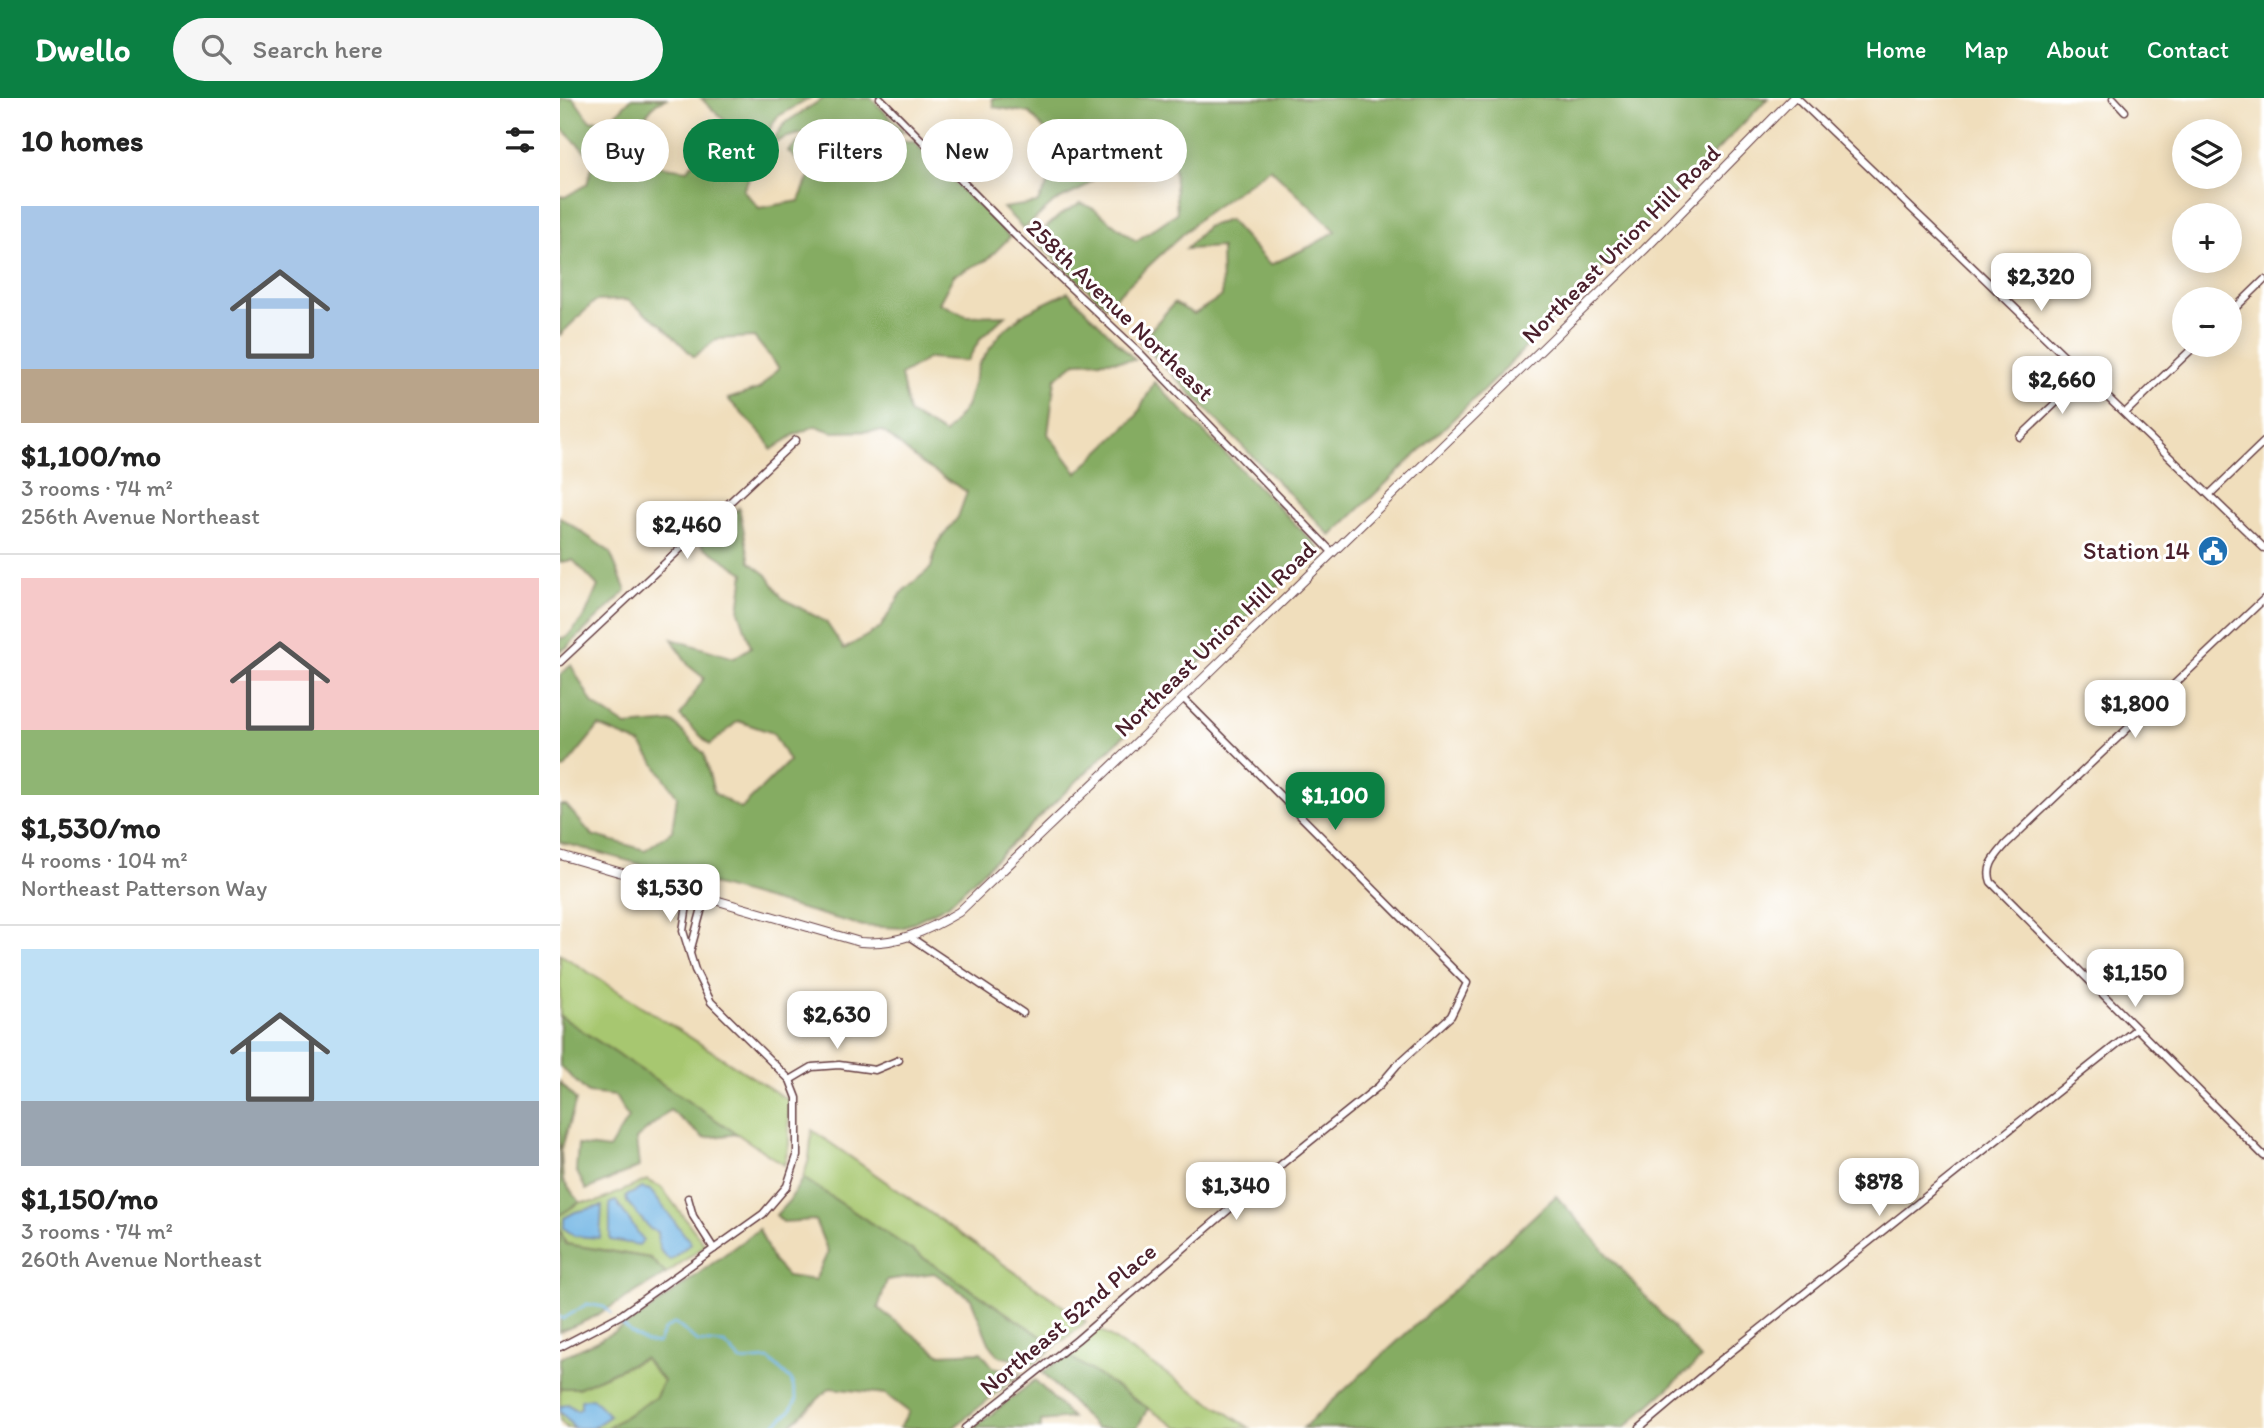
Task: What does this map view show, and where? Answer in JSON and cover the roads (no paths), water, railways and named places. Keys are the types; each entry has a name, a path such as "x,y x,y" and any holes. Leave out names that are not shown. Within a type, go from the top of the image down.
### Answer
{"street":[{"name":"258th Avenue Northeast","path":"880,98 1016,236 1140,353 1332,552"},
{"name":"Northeast Union Hill Road","path":"560,855 843,939 876,944 909,937 933,928 959,912 1183,698 1644,250 1795,98"},
{"path":"1795,98 2086,374 2264,548"},
{"path":"2113,98 2125,111"},
{"path":"2242,301 2264,280"},
{"path":"2125,413 2183,357"},
{"path":"2020,438 2086,374"},
{"path":"560,662 796,440"},
{"path":"2210,494 2264,442"},
{"path":"2264,598 2006,844 1989,866 1991,882 2264,1156"},
{"name":"Northeast 52nd Place","path":"966,1428 1077,1340 1283,1163 1379,1086 1397,1065 1451,1016 1467,983 1183,698"},
{"path":"560,1347 621,1315 763,1214 787,1186 797,1156 797,1098 790,1080 710,1002 695,970 683,931 688,892"},
{"path":"690,954 705,897"},
{"path":"909,937 1023,1013"},
{"path":"1640,1428 1717,1363 2136,1029"},
{"path":"790,1080 812,1067 839,1065 875,1070 899,1060"},
{"path":"688,1198 693,1216 714,1249"}],"water":[{"path":"642,1188 650,1190 691,1243 670,1260 659,1248 657,1232 650,1229 627,1202 626,1196"},
{"path":"616,1201 643,1240 639,1245 610,1240 610,1203"},
{"path":"602,1206 600,1238 574,1236 564,1228 564,1218 575,1212"},
{"path":"592,1398 610,1416 592,1428 574,1428 560,1411 560,1407 568,1404 577,1411 581,1408 581,1400"}],"waterway":[{"path":"560,1317 563,1319 587,1304 604,1307 611,1313"},
{"path":"619,1322 647,1342 658,1343 664,1330 675,1323 698,1342 725,1344 741,1361 769,1359 791,1380 797,1399 789,1412 775,1424 775,1428"}],"place":[{"name":"Station 14","path":"2213,551"}]}
